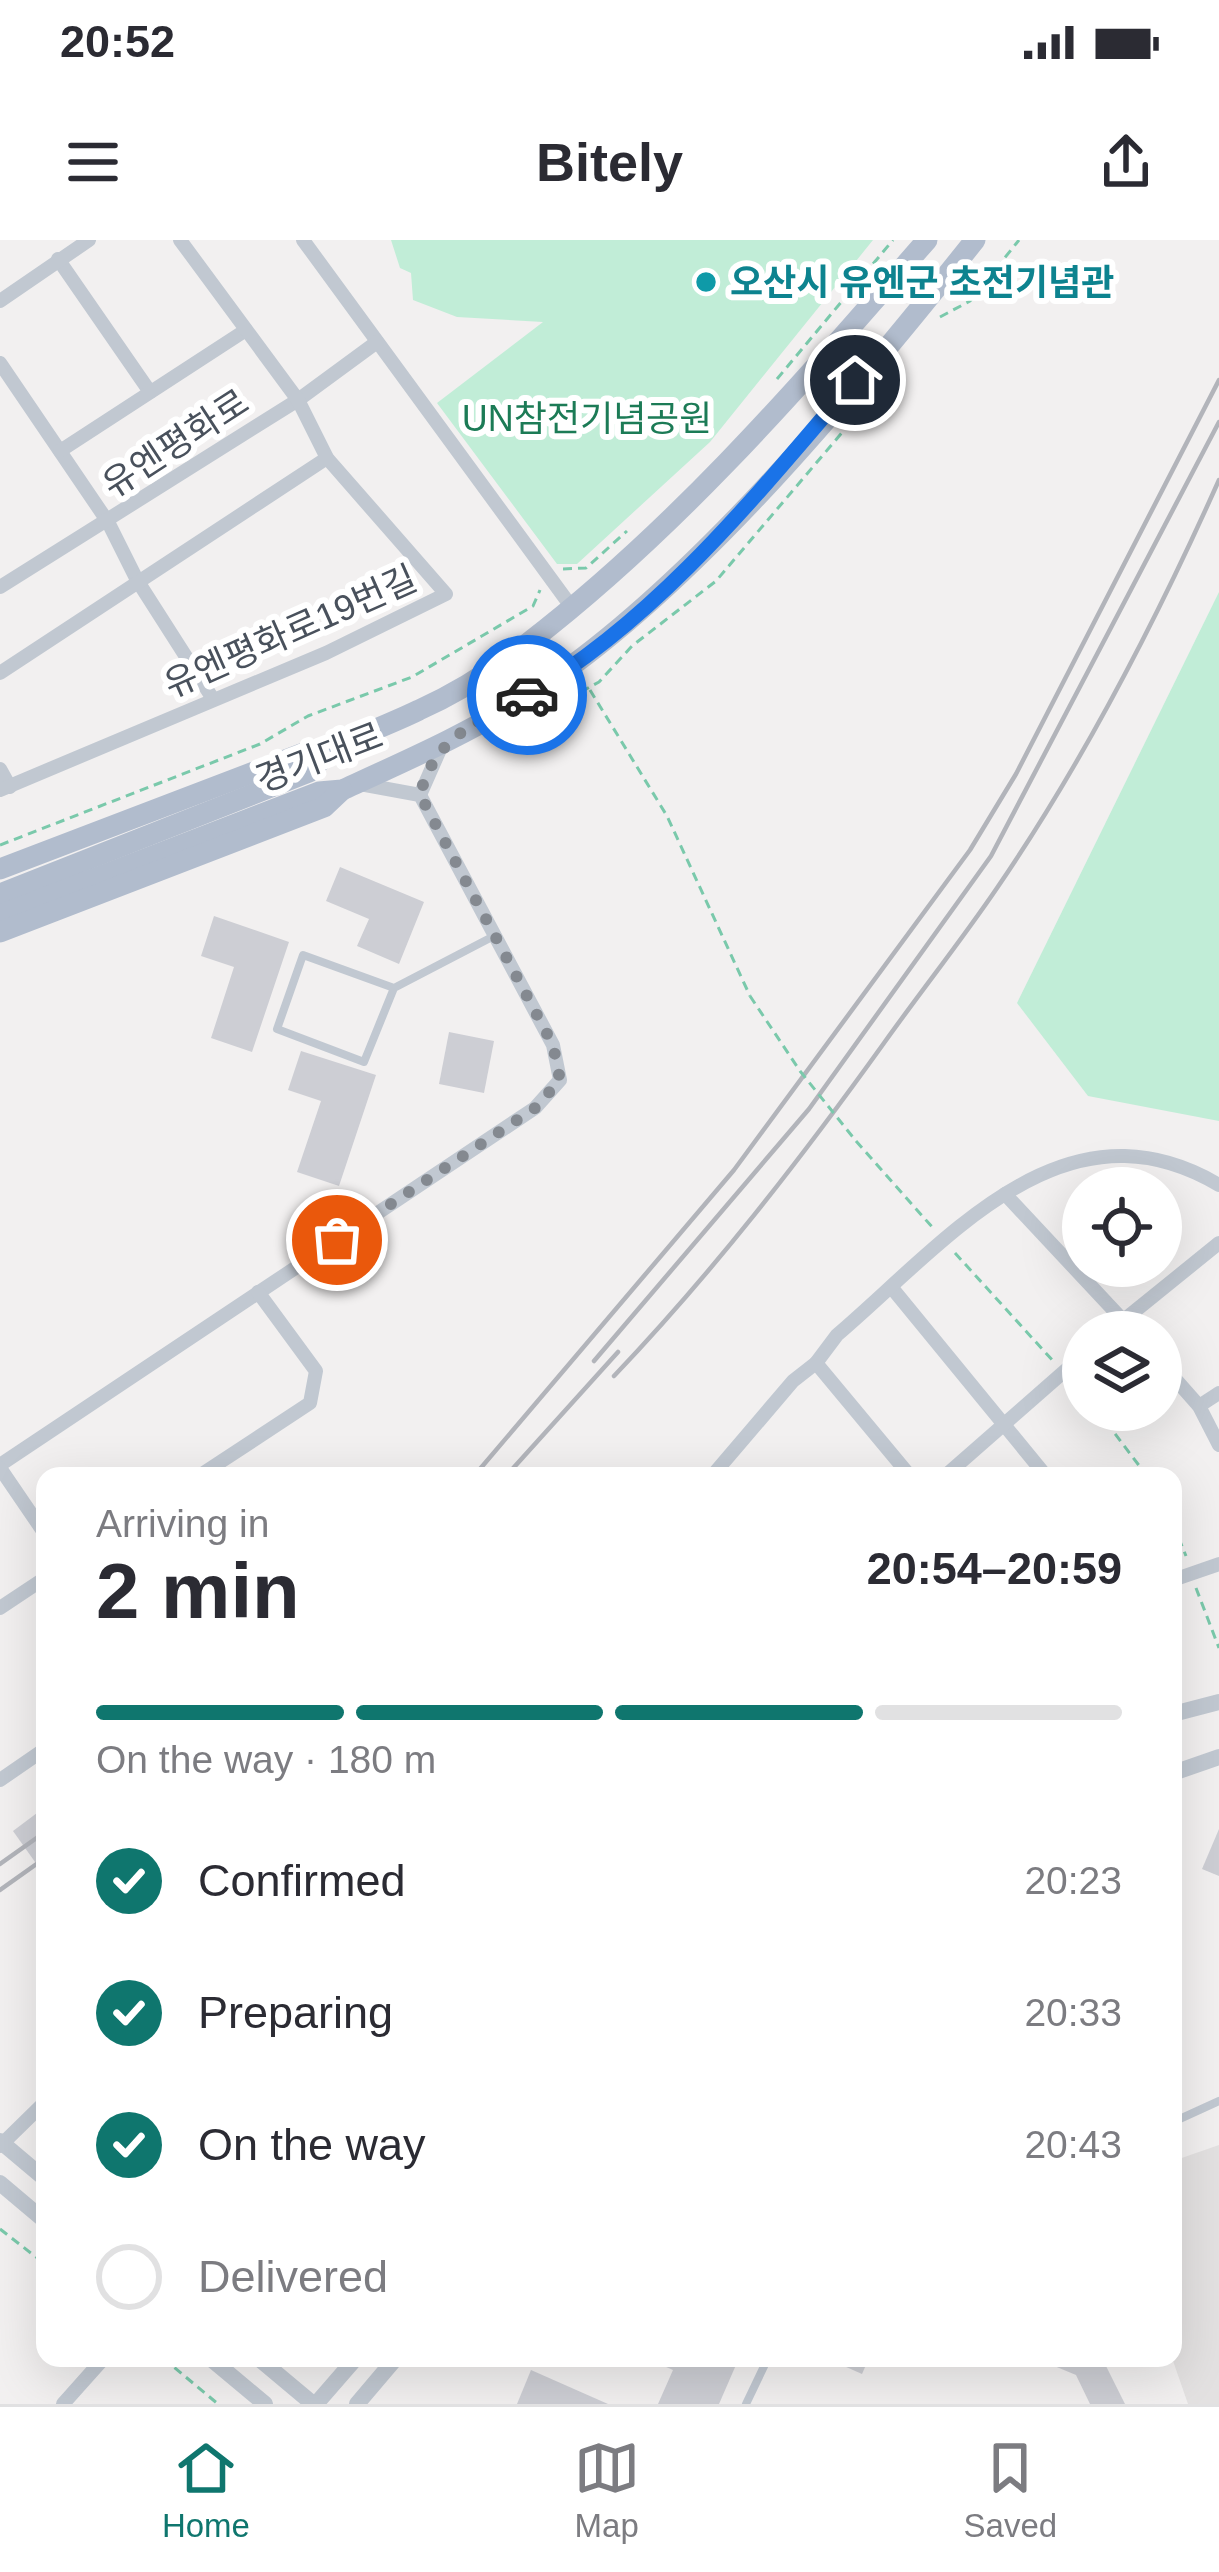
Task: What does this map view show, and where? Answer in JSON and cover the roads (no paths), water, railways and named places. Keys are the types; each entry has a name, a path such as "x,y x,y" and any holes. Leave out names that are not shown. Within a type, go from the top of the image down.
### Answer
{"main road":[{"name":"경기대로","path":"0,894 309,772 326,752 424,708 515,653 573,609 760,432 927,240"},
{"name":"경기대로","path":"0,915 319,792 349,787 538,689 644,608 775,473 975,240"},
{"path":"0,869 301,754 326,752"},
{"path":"0,932 324,807 349,787"}],"street":[{"path":"0,301 89,240"},
{"name":"유엔평화로19번길","path":"5,789 326,653 446,594 327,458 298,400 180,240"},
{"path":"303,240 573,609"},
{"path":"58,259 150,392"},
{"path":"60,451 246,330"},
{"name":"유엔평화로","path":"0,587 298,400 377,342"},
{"path":"0,363 108,522 137,580 213,699"},
{"path":"0,673 327,458"},
{"path":"36,1521 0,1467 550,1096 560,1080 559,1058 420,795 431,760 447,740"},
{"path":"0,770 5,789"},
{"path":"349,787 420,795"},
{"path":"720,1467 837,1335 1027,1176 1109,1151 1191,1168 1219,1185"},
{"path":"1005,1194 1115,1311"},
{"path":"1145,1311 1219,1243"},
{"path":"892,1288 1039,1467"},
{"path":"213,1467 310,1403 316,1370 258,1292"},
{"path":"816,1363 903,1467"},
{"path":"956,1467 1062,1374"},
{"path":"1182,1387 1199,1406 1219,1445"},
{"path":"1199,1406 1219,1393"},
{"path":"1182,1577 1219,1564"},
{"path":"0,1608 36,1584"},
{"path":"1182,1712 1219,1702"},
{"path":"0,1780 36,1755"},
{"path":"1182,1770 1219,1757"},
{"path":"36,2110 1,2143 36,2172"},
{"path":"0,2183 36,2213"},
{"path":"63,2404 96,2367"},
{"path":"221,2367 265,2404"},
{"path":"269,2367 314,2404 348,2367"},
{"path":"357,2404 388,2367"}],"lane":[{"path":"394,988 303,955 277,1029 364,1062 394,988 495,936"},
{"path":"1182,2118 1219,2101"},
{"path":"746,2404 764,2367"}],"railway":[{"path":"482,1467 734,1170 970,850 1016,774 1219,380"},
{"path":"594,1361 809,1109 991,856 1219,422"},
{"path":"614,1376 788,1172 997,888 1117,689 1219,480"},
{"path":"514,1467 618,1352"},
{"path":"0,1864 36,1838"},
{"path":"0,1890 36,1864"}],"place":[{"name":"오산시 유엔군 초전기념관","path":"706,282"}],"park label":[{"name":"UN참전기념공원","path":"587,418"}]}
